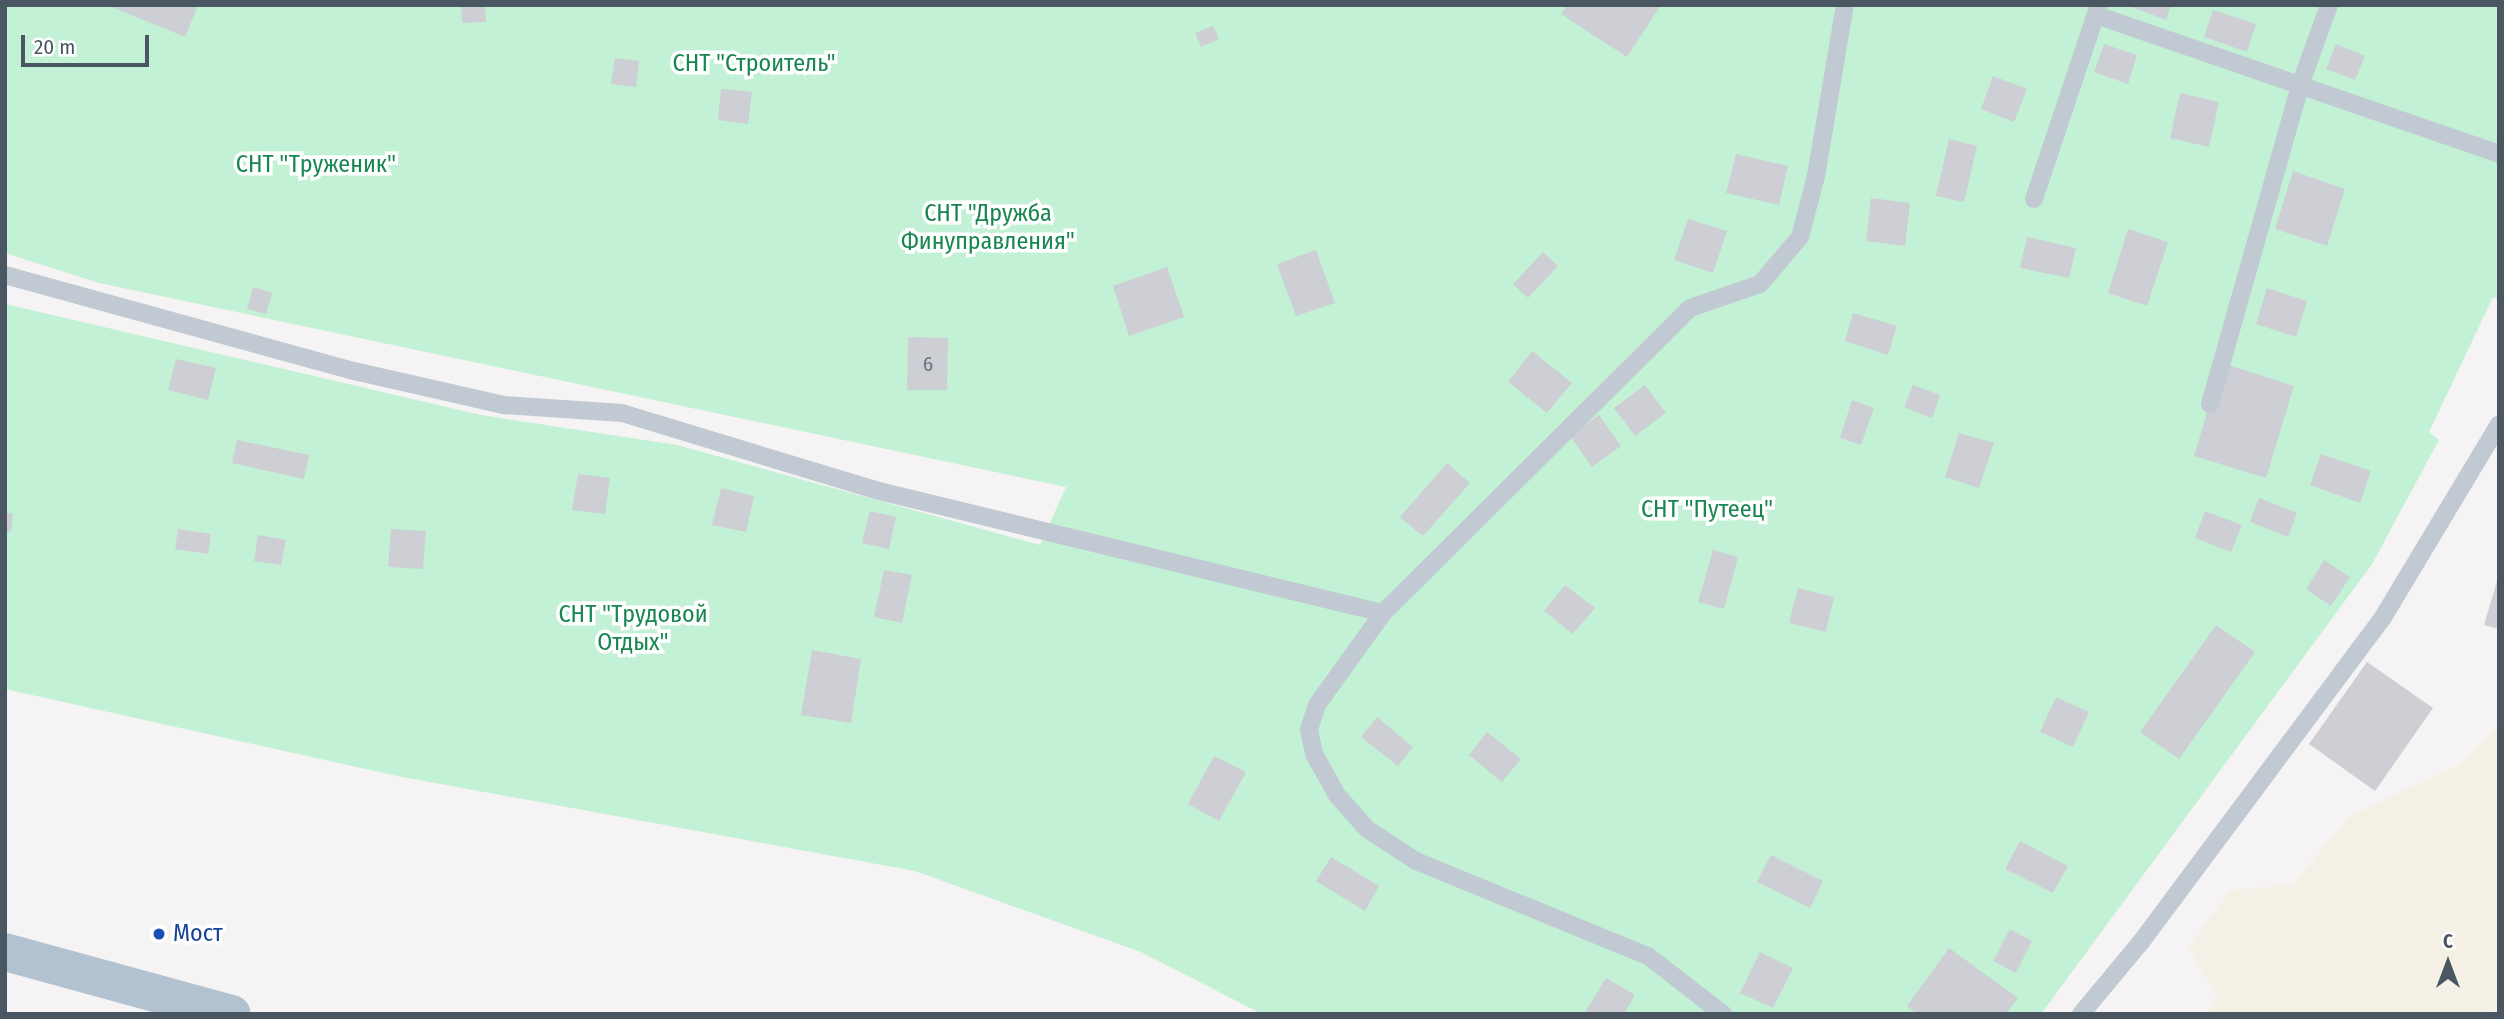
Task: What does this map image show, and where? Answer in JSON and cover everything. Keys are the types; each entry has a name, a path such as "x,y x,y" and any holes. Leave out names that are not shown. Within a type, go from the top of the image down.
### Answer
{"main road":[{"path":"5,953 232,1014"}],"lane":[{"path":"1723,1014 1648,956 1416,861 1367,829 1336,795 1314,754 1309,730 1317,705 1383,613 1690,309 1760,284 1800,237 1816,176 1845,5"},
{"path":"2210,404 2300,86 2329,5"},
{"path":"2034,199 2098,10 2300,86 2499,154"},
{"path":"5,275 354,371 504,405 622,413 879,491 1383,613"},
{"path":"2081,1014 2141,942 2382,619 2499,424"}],"green space":[{"name":"СНТ \"Путеец\"","path":"5,5 2499,5 2499,299 2493,297 2429,432 2439,440 2372,564 2041,1014 1262,1014 1141,952 915,871 397,776 5,689 5,304 481,415 677,445 1040,545 1066,487 99,283 5,253"}],"sand":[{"path":"2499,724 2499,1006 2489,1014 2206,1014 2217,995 2188,947 2231,890 2292,885 2350,816 2461,764"}],"building":[{"path":"107,5 190,5 197,8 185,37"},
{"path":"461,5 485,5 486,22 462,23"},
{"path":"1567,5 1655,5 1659,8 1627,57 1561,14"},
{"path":"2127,5 2171,5 2166,20"},
{"path":"2213,10 2256,24 2247,52 2204,37"},
{"path":"1213,26 1219,39 1201,47 1195,33"},
{"path":"2104,44 2137,55 2128,84 2094,72"},
{"path":"2336,44 2365,56 2355,80 2326,69"},
{"path":"615,58 639,61 636,87 611,84"},
{"path":"1993,76 2027,89 2014,122 1981,109"},
{"path":"721,89 752,92 748,124 718,120"},
{"path":"2180,93 2219,102 2209,147 2170,138"},
{"path":"1949,139 1977,146 1964,202 1936,196"},
{"path":"1736,154 1788,166 1779,205 1726,193"},
{"path":"2293,171 2345,189 2327,246 2275,229"},
{"path":"1871,198 1910,203 1905,246 1866,241"},
{"path":"1688,219 1727,231 1713,273 1674,260"},
{"path":"2128,229 2168,242 2147,306 2108,293"},
{"path":"2027,237 2076,248 2069,278 2020,268"},
{"path":"1316,250 1335,303 1296,316 1277,264"},
{"path":"1543,252 1558,266 1528,298 1513,284"},
{"path":"1167,267 1184,317 1129,336 1113,286"},
{"path":"253,287 272,293 266,314 247,309"},
{"path":"2267,288 2307,301 2296,337 2256,324"},
{"path":"1853,313 1897,326 1888,355 1845,341"},
{"path":"908,337 948,338 947,390 907,390"},
{"path":"1532,351 1572,383 1547,413 1508,382"},
{"path":"176,359 216,368 208,400 168,390"},
{"path":"2222,363 2294,386 2266,478 2194,456"},
{"path":"1645,385 1666,413 1635,436 1614,408"},
{"path":"1913,385 1940,395 1932,418 1904,407"},
{"path":"1852,400 1874,408 1861,445 1840,438"},
{"path":"1599,415 1621,446 1592,467 1570,436"},
{"path":"1959,433 1994,443 1979,488 1945,477"},
{"path":"237,440 309,455 304,479 232,463"},
{"path":"2321,454 2371,471 2360,503 2310,485"},
{"path":"1447,463 1470,483 1423,536 1400,517"},
{"path":"578,474 610,478 605,514 572,510"},
{"path":"721,488 754,496 746,532 712,525"},
{"path":"2259,498 2297,513 2288,537 2250,522"},
{"path":"870,511 896,517 889,549 862,543"},
{"path":"2205,511 2242,525 2231,552 2195,538"},
{"path":"5,513 13,514 11,532 5,531"},
{"path":"178,529 211,534 208,554 175,549"},
{"path":"391,529 426,531 423,569 388,567"},
{"path":"258,535 286,540 281,565 254,561"},
{"path":"1713,550 1738,557 1724,609 1698,602"},
{"path":"2324,560 2350,577 2331,606 2306,589"},
{"path":"884,570 912,575 902,623 874,617"},
{"path":"2499,578 2499,629 2484,625"},
{"path":"1565,585 1595,608 1573,634 1544,611"},
{"path":"1798,588 1834,597 1826,632 1789,623"},
{"path":"2216,625 2255,652 2179,759 2140,732"},
{"path":"812,650 861,659 851,723 801,715"},
{"path":"2367,662 2433,708 2375,791 2309,744"},
{"path":"2056,697 2089,712 2073,747 2040,732"},
{"path":"1377,717 1413,747 1398,766 1361,737"},
{"path":"1487,732 1521,759 1502,782 1469,755"},
{"path":"1214,756 1246,772 1219,821 1188,804"},
{"path":"2020,841 2068,866 2053,893 2005,869"},
{"path":"1771,855 1823,881 1810,908 1757,882"},
{"path":"1331,857 1379,886 1365,911 1316,881"},
{"path":"2010,929 2032,941 2016,973 1993,961"},
{"path":"1949,948 2018,998 2006,1014 1917,1014 1907,1006"},
{"path":"1760,952 1793,968 1773,1008 1740,993"},
{"path":"1606,978 1635,995 1624,1014 1584,1014"}],"place":[{"name":"Мост","path":"159,934"}],"park label":[{"name":"СНТ \"Строитель\"","path":"754,64"},
{"name":"СНТ \"Труженик\"","path":"316,165"},
{"name":"СНТ \"Дружба Финуправления\"","path":"988,228"},
{"name":"СНТ \"Трудовой Отдых\"","path":"633,629"}]}
